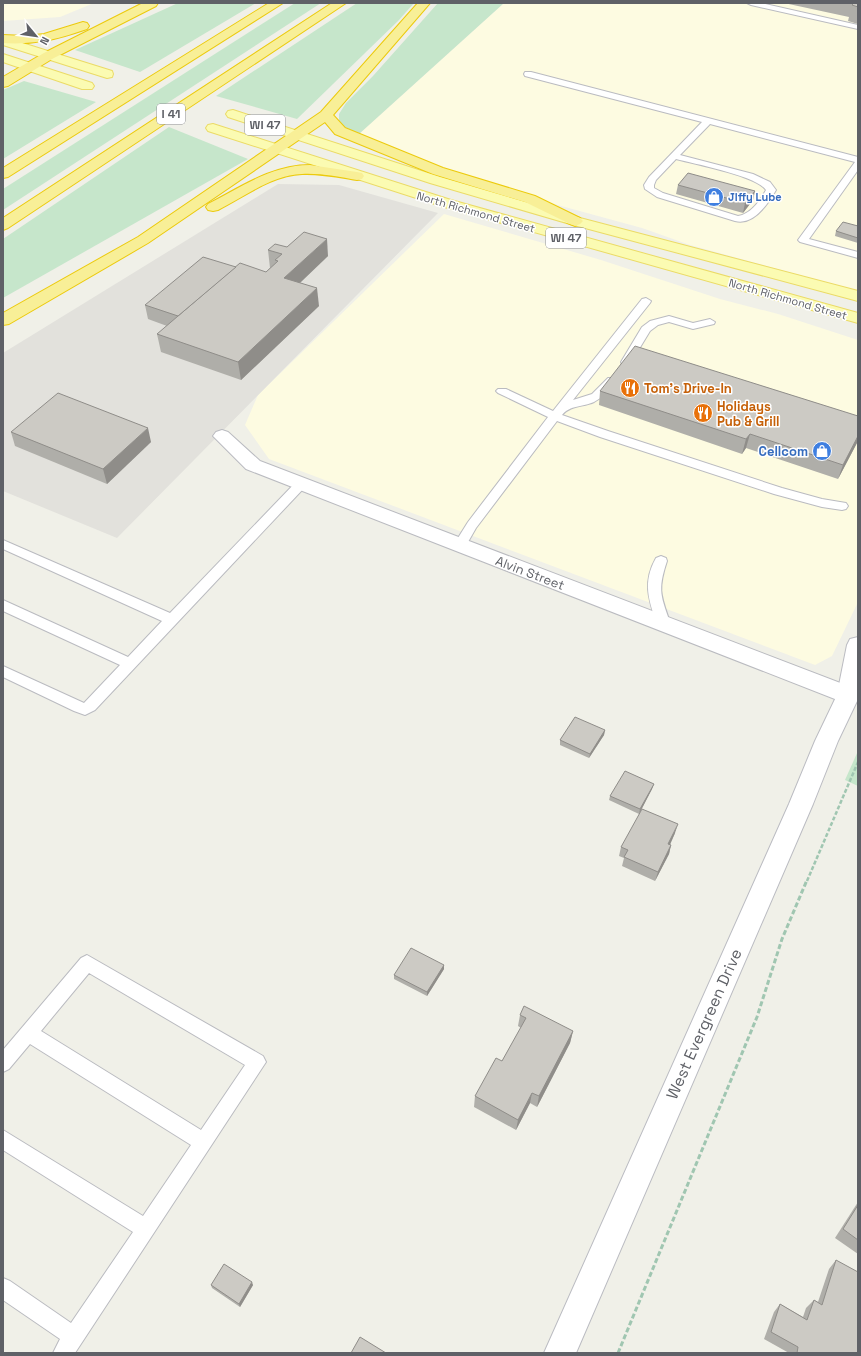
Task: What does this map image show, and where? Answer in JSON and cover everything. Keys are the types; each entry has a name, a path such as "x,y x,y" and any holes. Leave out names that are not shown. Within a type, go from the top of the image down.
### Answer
{"highway":[{"path":"3,40 26,41 46,39 139,3"},
{"path":"3,82 48,56 152,3"},
{"path":"3,174 277,3"},
{"name":"I 41","path":"3,225 340,3"},
{"path":"3,320 143,240 326,115 424,3"},
{"path":"326,115 340,131 438,171 530,199 575,220"},
{"path":"143,240 265,181 288,172 308,170 357,176"}],"main road":[{"path":"3,40 48,56 107,74"},
{"path":"3,58 87,86"},
{"name":"North Richmond Street","path":"233,114 435,180 575,220 858,296"},
{"name":"North Richmond Street","path":"213,128 357,176 522,226 858,318"}],"street":[{"name":"Alvin Street","path":"222,436 253,466 664,625 853,688"},
{"name":"West Evergreen Drive","path":"560,1353 801,804 836,719 853,688 858,645"}],"lane":[{"path":"751,3 858,27"},
{"path":"528,74 858,160"},
{"path":"675,156 750,176 767,184 770,192 752,215 745,219 738,219 660,195 650,190 649,185 652,179 708,121"},
{"path":"858,164 803,240 858,255"},
{"path":"459,546 472,525 555,416 646,301"},
{"path":"563,406 589,401 601,394 633,352 646,329 654,322 669,319 693,326 710,322"},
{"path":"502,391 555,416 778,491 822,503 842,506"},
{"path":"3,671 85,709 90,706 301,484"},
{"path":"3,544 172,620"},
{"path":"661,561 655,578 654,594 664,625"},
{"path":"3,605 130,664"},
{"path":"3,1063 87,963 257,1062 68,1345 3,1288"},
{"path":"28,1032 204,1142"},
{"path":"3,1139 146,1229"}],"path":[{"path":"618,1353 757,1017 782,940 858,762"}],"shaded area":[{"path":"3,3 94,3 60,17 3,21"},
{"path":"504,3 858,3 858,291 690,245 642,228 543,201 456,174 359,134"},
{"path":"278,184 339,185 438,213 117,538 3,491 3,353"},
{"path":"444,214 601,260 720,299 778,314 858,340 858,602 832,656 815,665 269,459 245,425 258,395"}],"green space":[{"path":"178,3 256,3 140,72 75,50"},
{"path":"295,3 321,3 3,210 3,189"},
{"path":"357,3 414,3 399,20 297,119 216,96"},
{"path":"438,3 504,3 359,134 345,127 339,122 339,114 346,103 373,76"},
{"path":"24,81 96,102 3,159 3,90"},
{"path":"169,127 248,159 3,298 3,239"},
{"path":"858,751 858,786 845,780"}],"building":[{"path":"854,3 858,3 858,7 852,5"},
{"path":"688,173 755,191 745,203 678,185"},
{"path":"843,222 858,226 858,238 836,231"},
{"path":"304,232 327,239 284,278 317,288 238,362 157,334 240,263 266,272 278,261 275,260 282,254 268,250 275,244 287,247"},
{"path":"203,257 236,267 178,316 145,305"},
{"path":"635,346 858,416 858,436 843,465 750,434 746,439 600,391"},
{"path":"58,393 148,428 103,469 11,432"},
{"path":"575,717 605,730 590,754 560,740"},
{"path":"625,771 654,784 640,809 610,796"},
{"path":"642,809 678,824 668,844 671,845 658,872 624,857 628,850 621,847"},
{"path":"411,948 444,965 427,992 394,975"},
{"path":"524,1006 573,1031 539,1096 532,1093 518,1120 475,1096 496,1058 502,1061 526,1018 520,1015"},
{"path":"858,1205 858,1240 843,1229"},
{"path":"836,1260 858,1272 858,1353 797,1353 798,1347 771,1332 780,1304 807,1320 814,1300 822,1305"},
{"path":"224,1264 252,1282 239,1304 211,1285"},
{"path":"360,1337 386,1353 351,1353"}],"place":[{"name":"Jiffy Lube","path":"714,197"},
{"name":"Tom's Drive-In","path":"630,388"},
{"name":"Holidays Pub & Grill","path":"703,413"},
{"name":"Cellcom","path":"822,451"}]}
